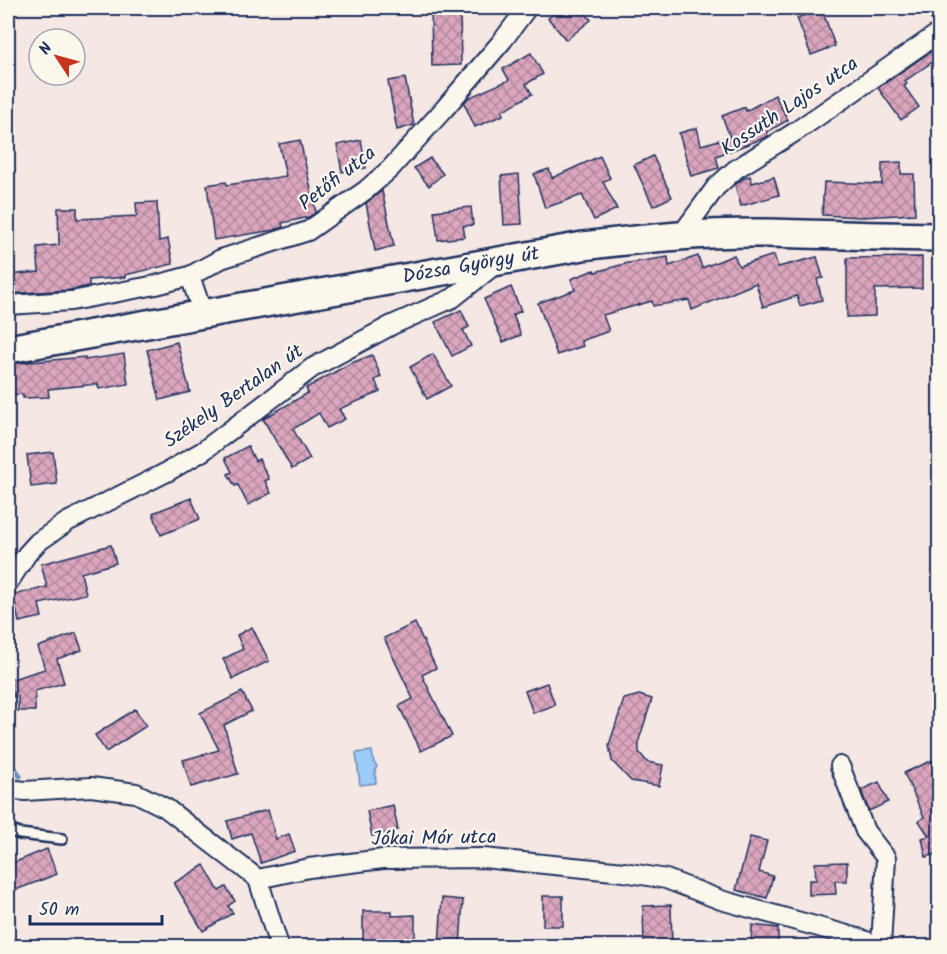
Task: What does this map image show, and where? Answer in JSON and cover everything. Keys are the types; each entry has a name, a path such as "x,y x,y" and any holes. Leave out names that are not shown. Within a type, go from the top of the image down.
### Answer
{"main road":[{"name":"Dózsa György út","path":"8,349 583,246 681,235 765,233 939,237"}],"street":[{"name":"Petőfi utca","path":"190,276 221,259 308,231 366,190 390,169 446,108 527,8"},
{"path":"935,8 939,14"},
{"name":"Kossuth Lajos utca","path":"681,235 716,187 736,169 795,132 939,32"},
{"name":"Székely Bertalan út","path":"8,583 27,554 39,542 67,522 167,472 203,451 312,368 392,325 453,298 498,262"},
{"path":"8,305 71,301 156,285 190,276 203,314"},
{"path":"840,766 865,831 885,858 880,946"},
{"path":"8,789 25,791 91,787 136,793 166,808 258,879 279,946"},
{"name":"Jókai Mór utca","path":"258,879 309,868 383,859 483,858 624,873 666,879 721,900 880,946"}],"lane":[{"path":"8,830 20,834 62,839"}],"water":[{"path":"372,751 374,763 377,766 376,783 360,785 356,753"}],"building":[{"path":"431,8 460,8 461,65 432,66"},
{"path":"561,8 581,8 591,20 566,40 548,18"},
{"path":"822,9 835,46 811,55 797,18"},
{"path":"939,46 939,57 905,81 907,84 904,86 919,107 901,120 878,88"},
{"path":"531,53 543,74 526,84 532,94 502,111 503,115 475,127 464,103 468,98 509,80 503,69"},
{"path":"405,78 414,125 397,130 388,81"},
{"path":"775,95 788,120 767,132 768,136 716,156 719,168 691,176 679,133 697,128 701,145 730,137 722,116 745,107 746,111"},
{"path":"300,140 316,212 309,217 282,223 283,227 274,230 214,240 207,185 226,182 227,185 286,176 279,144"},
{"path":"361,140 366,168 342,172 337,145"},
{"path":"600,156 610,178 603,182 617,209 594,220 582,195 545,208 534,174 549,169 552,178"},
{"path":"653,156 672,197 653,206 634,165"},
{"path":"430,158 443,174 429,186 414,168"},
{"path":"901,162 901,174 914,174 915,214 862,217 822,215 824,182 882,184 882,163"},
{"path":"519,174 522,224 504,225 501,176"},
{"path":"750,176 752,183 774,177 779,195 741,206 735,185"},
{"path":"382,191 394,246 375,251 366,203"},
{"path":"157,202 159,241 168,239 173,264 125,275 126,277 89,280 89,286 70,290 8,294 8,275 39,272 37,247 59,245 58,208 77,208 77,219 137,216 136,203"},
{"path":"471,207 473,225 463,226 465,237 438,240 434,211"},
{"path":"734,255 739,266 774,255 778,267 817,257 823,278 817,279 822,300 800,306 797,296 763,307 756,283 692,310 689,300 653,306 652,301 603,315 609,331 581,341 583,346 557,355 538,303 575,290 571,279 594,270 595,272 628,263 668,257 669,266 698,256 702,268"},
{"path":"922,257 922,288 875,289 875,316 847,317 847,258"},
{"path":"511,287 521,311 513,315 521,335 503,342 484,299"},
{"path":"461,310 469,327 463,330 471,346 452,356 435,322"},
{"path":"177,342 190,392 160,400 147,350"},
{"path":"124,354 128,384 99,389 98,384 48,389 49,397 23,398 23,394 8,395 8,364 85,357 85,360"},
{"path":"433,354 451,386 427,399 410,367"},
{"path":"372,355 381,377 375,380 380,392 339,409 345,419 327,428 319,413 293,429 310,459 292,469 263,419 308,393 306,388 349,364"},
{"path":"248,446 255,461 259,459 269,479 265,481 271,493 248,505 238,485 235,486 228,474 232,472 225,458"},
{"path":"53,452 57,484 31,487 27,455"},
{"path":"191,498 200,519 161,535 153,513"},
{"path":"111,545 116,563 81,573 86,594 39,604 42,617 19,622 13,595 47,587 41,564"},
{"path":"415,623 436,668 422,675 452,736 421,751 399,706 413,699 384,638"},
{"path":"252,627 269,661 233,679 223,659 243,649 237,635"},
{"path":"76,633 82,650 57,659 64,683 35,691 35,711 18,711 18,696 14,697 9,680 45,669 38,647"},
{"path":"547,683 555,705 533,713 525,691"},
{"path":"242,692 252,711 224,725 238,774 191,787 183,760 219,750 200,713"},
{"path":"639,695 652,699 639,740 639,752 647,762 663,765 659,786 631,781 612,761 609,745 624,699"},
{"path":"135,709 146,726 106,752 95,735"},
{"path":"933,760 939,774 939,853 926,857 922,838 929,836 919,821 924,817 904,773"},
{"path":"879,782 888,802 869,811 861,790"},
{"path":"393,805 398,830 372,836 367,811"},
{"path":"268,810 276,839 289,834 295,851 261,863 251,833 232,839 227,821"},
{"path":"750,837 767,841 759,872 773,876 767,898 736,890"},
{"path":"47,849 57,874 8,893 8,865"},
{"path":"847,862 847,881 835,881 836,894 809,895 809,880 816,880 815,863"},
{"path":"204,865 219,891 226,887 235,901 228,906 233,913 203,931 174,883"},
{"path":"543,896 563,896 563,926 543,926"},
{"path":"442,898 463,900 460,946 439,946"},
{"path":"671,905 672,946 644,946 643,906"},
{"path":"363,911 392,911 392,916 415,915 415,941 392,941 392,946 377,946 377,940 363,940"},
{"path":"752,925 778,928 778,946 751,946"}],"waterway":[{"path":"8,757 20,776"}]}
